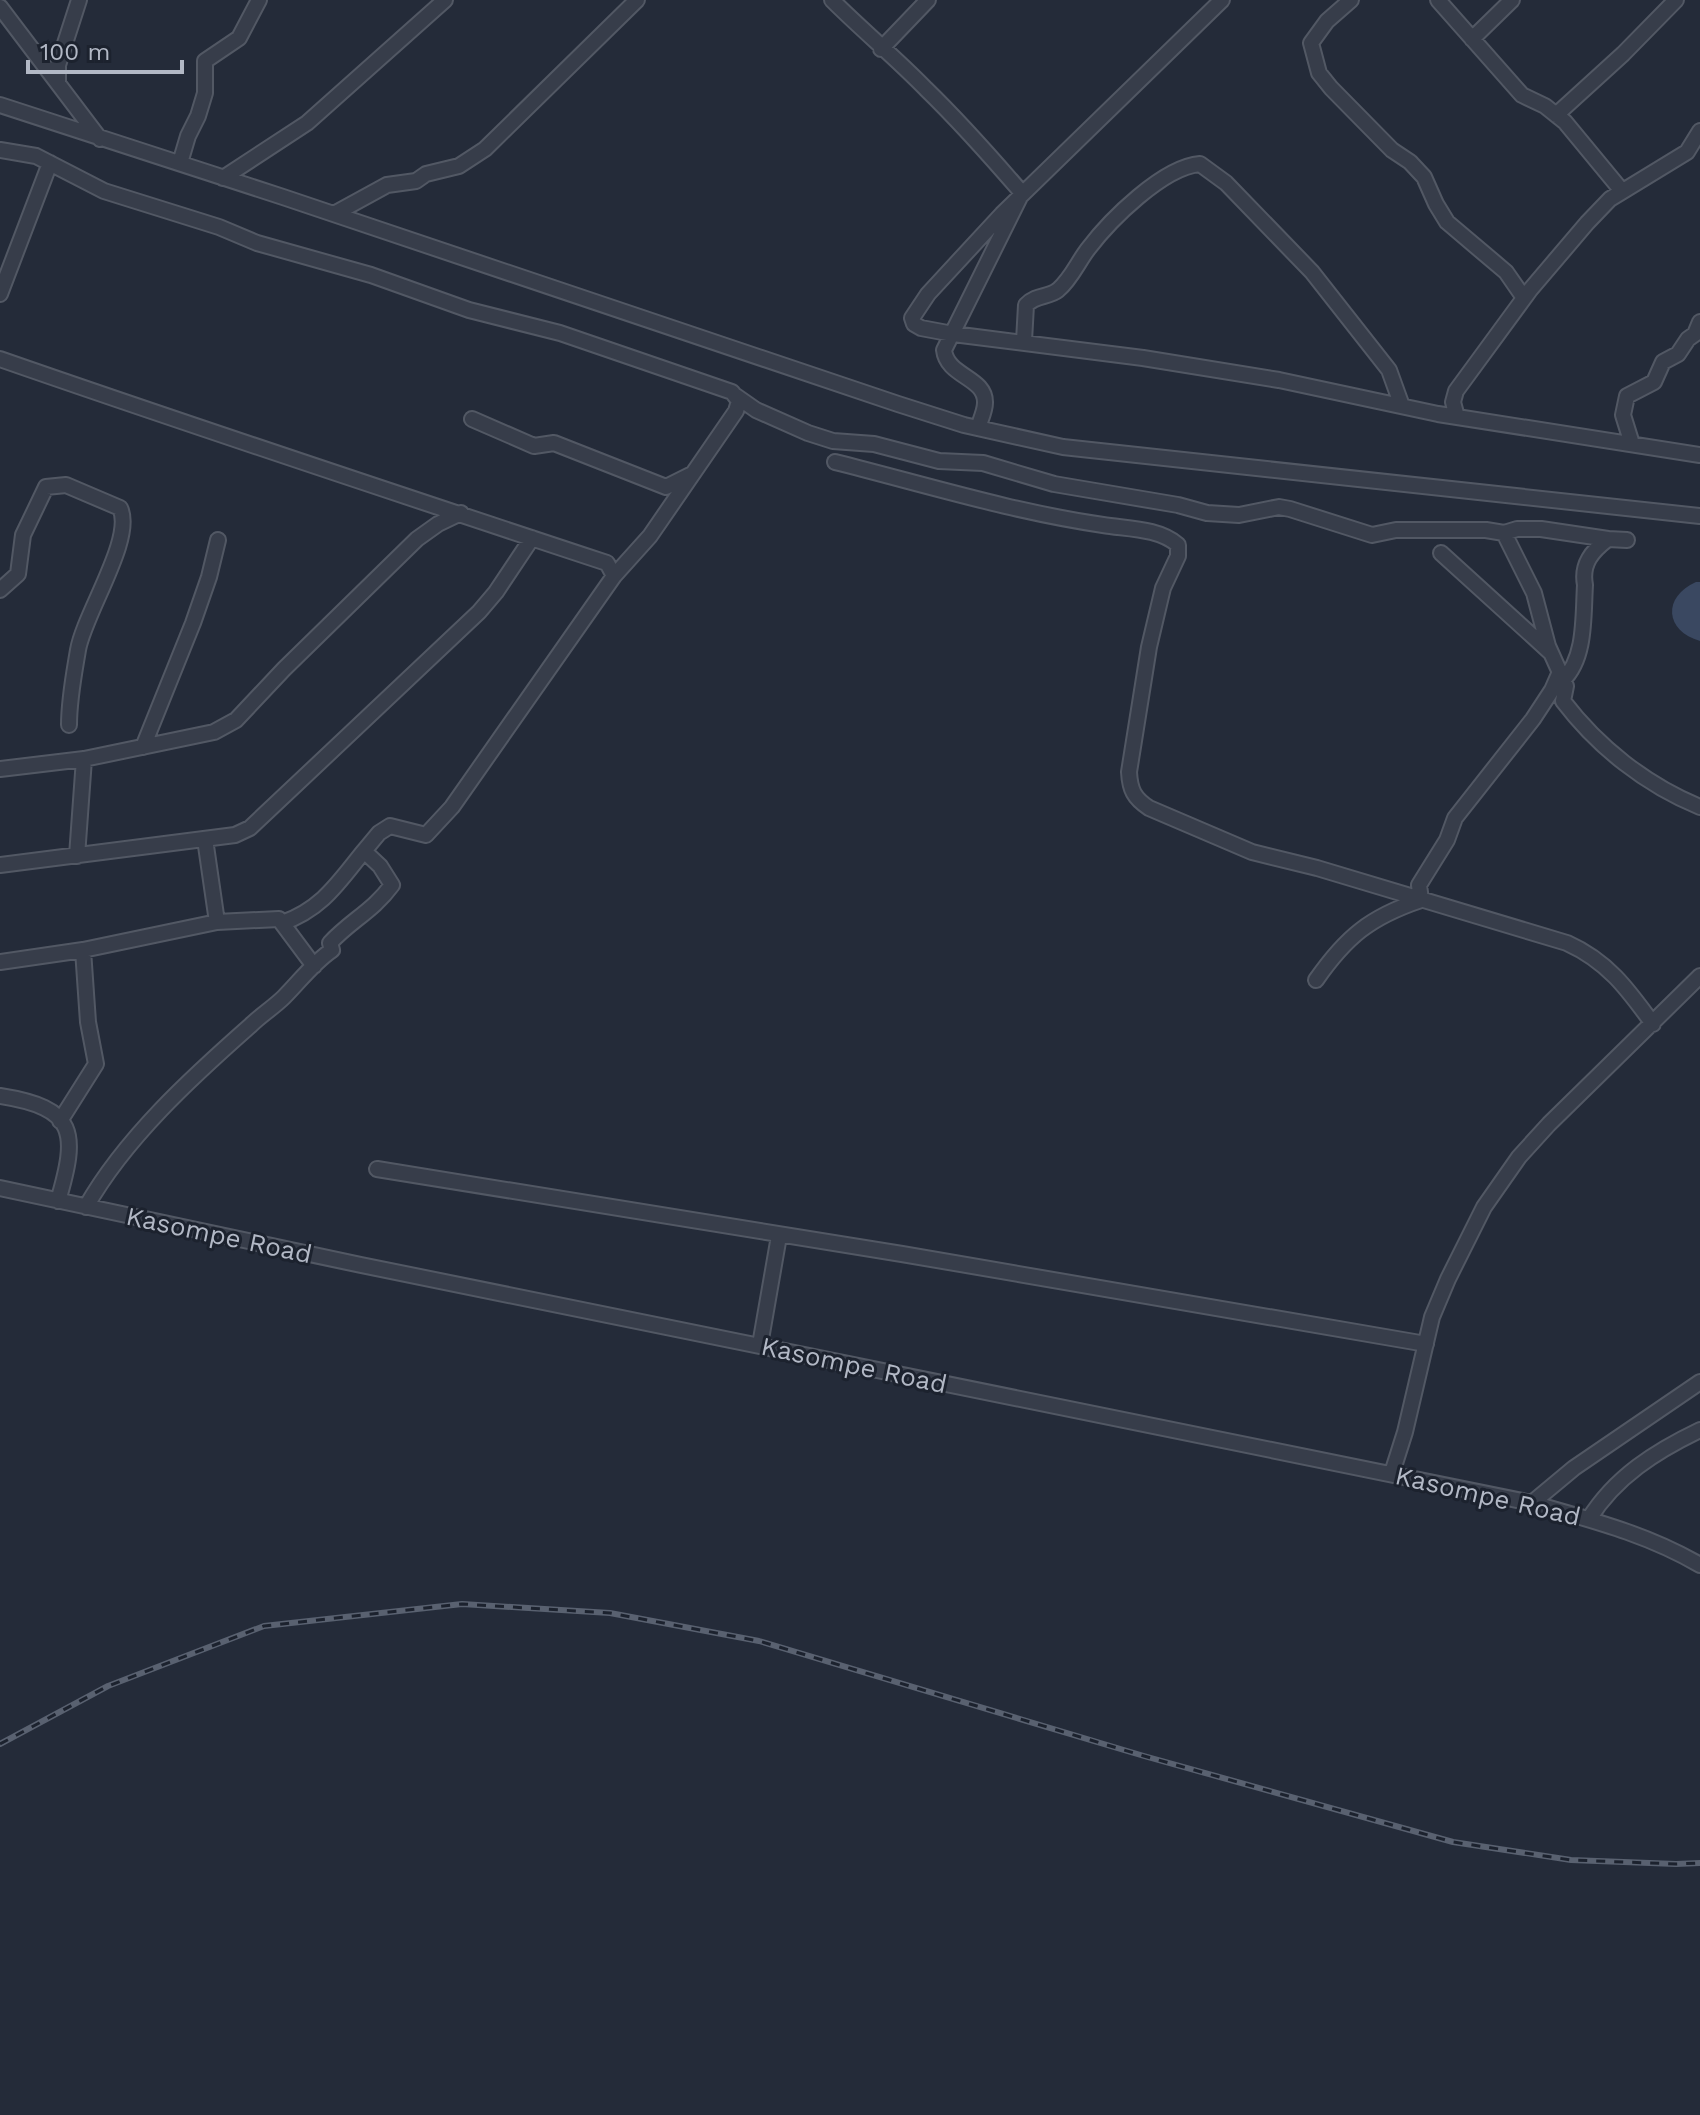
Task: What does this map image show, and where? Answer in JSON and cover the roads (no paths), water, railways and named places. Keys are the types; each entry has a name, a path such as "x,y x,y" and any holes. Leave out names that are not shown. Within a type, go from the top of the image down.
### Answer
{"street":[{"path":"58,83 58,65 79,0"},
{"path":"180,163 205,93 205,61 239,38 259,0"},
{"path":"223,178 307,123 445,0"},
{"path":"334,214 387,185 416,181 426,174 459,166 485,149 637,0"},
{"path":"832,0 934,97 1022,193"},
{"path":"881,49 928,0"},
{"path":"1222,0 1022,193 945,274 912,318 914,324 953,334 1024,341 1264,378 1457,417 1700,455"},
{"path":"1351,0 1327,21 1311,43 1319,73 1360,118 1424,177 1447,222 1506,272 1524,298"},
{"path":"1438,0 1522,95 1556,115 1622,191"},
{"path":"1472,39 1512,0"},
{"path":"1556,115 1676,0"},
{"path":"0,7 101,139"},
{"path":"0,105 978,428 1063,447 1700,516"},
{"path":"1457,417 1453,402 1456,391 1524,298 1587,223 1622,191 1687,152 1700,132"},
{"path":"0,150 36,156 104,191 219,227 257,243 371,275 469,310 560,333 732,392 756,410 833,441 874,444 939,461 983,463 1054,484 1178,505 1207,513 1239,515 1279,507 1372,535 1407,529 1504,533 1517,529 1541,529 1627,540"},
{"path":"0,294 50,163"},
{"path":"1024,341 1026,305 1033,297 1057,291 1088,249 1146,192 1185,165 1200,164 1226,183 1312,272 1389,370 1402,406"},
{"path":"978,428 985,399 982,391 969,378 957,372 945,358 944,350 1022,193"},
{"path":"1632,444 1623,415 1627,396 1654,382 1663,362 1678,354 1695,334 1700,322"},
{"path":"0,359 228,439 607,563 614,576"},
{"path":"282,923 304,915 327,897 379,833 390,826 426,835 452,807 614,576 650,536 736,411 739,401 736,396"},
{"path":"472,419 534,446 554,443 666,487 692,474"},
{"path":"835,462 1074,521 1170,537 1178,545 1178,556 1163,588 1149,647 1129,772 1130,789 1138,800 1149,808 1252,852 1317,868 1567,943 1592,955 1621,981 1653,1024"},
{"path":"0,590 18,574 23,535 46,487 66,485 120,508 123,522 118,552 96,596 78,649 70,693 69,725"},
{"path":"0,769 84,759 143,747 214,732 236,720 417,539 461,513"},
{"path":"1504,533 1534,593 1550,652 1566,686 1563,701 1601,744 1636,771 1700,807"},
{"path":"0,865 235,835 250,828 479,612 532,538"},
{"path":"1421,900 1419,885 1447,840 1455,818 1533,719 1561,677 1571,672 1579,651 1585,585 1583,575 1587,559 1608,539"},
{"path":"143,747 193,623 218,540"},
{"path":"1441,553 1550,652"},
{"path":"77,856 84,759"},
{"path":"205,839 217,922"},
{"path":"86,1207 129,1145 194,1079 332,950 330,943 340,932 380,902 392,885 380,866 364,851"},
{"path":"1316,980 1338,949 1372,921 1421,900"},
{"path":"0,962 83,950 217,922 275,918 314,966"},
{"path":"60,1121 96,1064 88,1022 83,950"},
{"path":"1392,1473 1405,1432 1432,1317 1484,1207 1519,1157 1549,1124 1700,976"},
{"path":"0,1096 56,1113 71,1145 58,1201"},
{"path":"377,1169 902,1254 1426,1344"},
{"name":"Kasompe Road","path":"0,1188 1270,1452 1392,1473 1455,1489 1532,1503 1630,1531 1700,1565"},
{"path":"760,1345 779,1236"},
{"path":"1532,1503 1574,1468 1700,1382"},
{"path":"1589,1519 1601,1500 1624,1477 1667,1446 1700,1430"}],"water":[{"path":"1700,582 1700,641 1680,630 1672,613 1677,596"}],"railway":[{"path":"0,1744 108,1686 264,1626 462,1604 610,1613 759,1641 1144,1756 1453,1842 1571,1860 1700,1863"}]}
